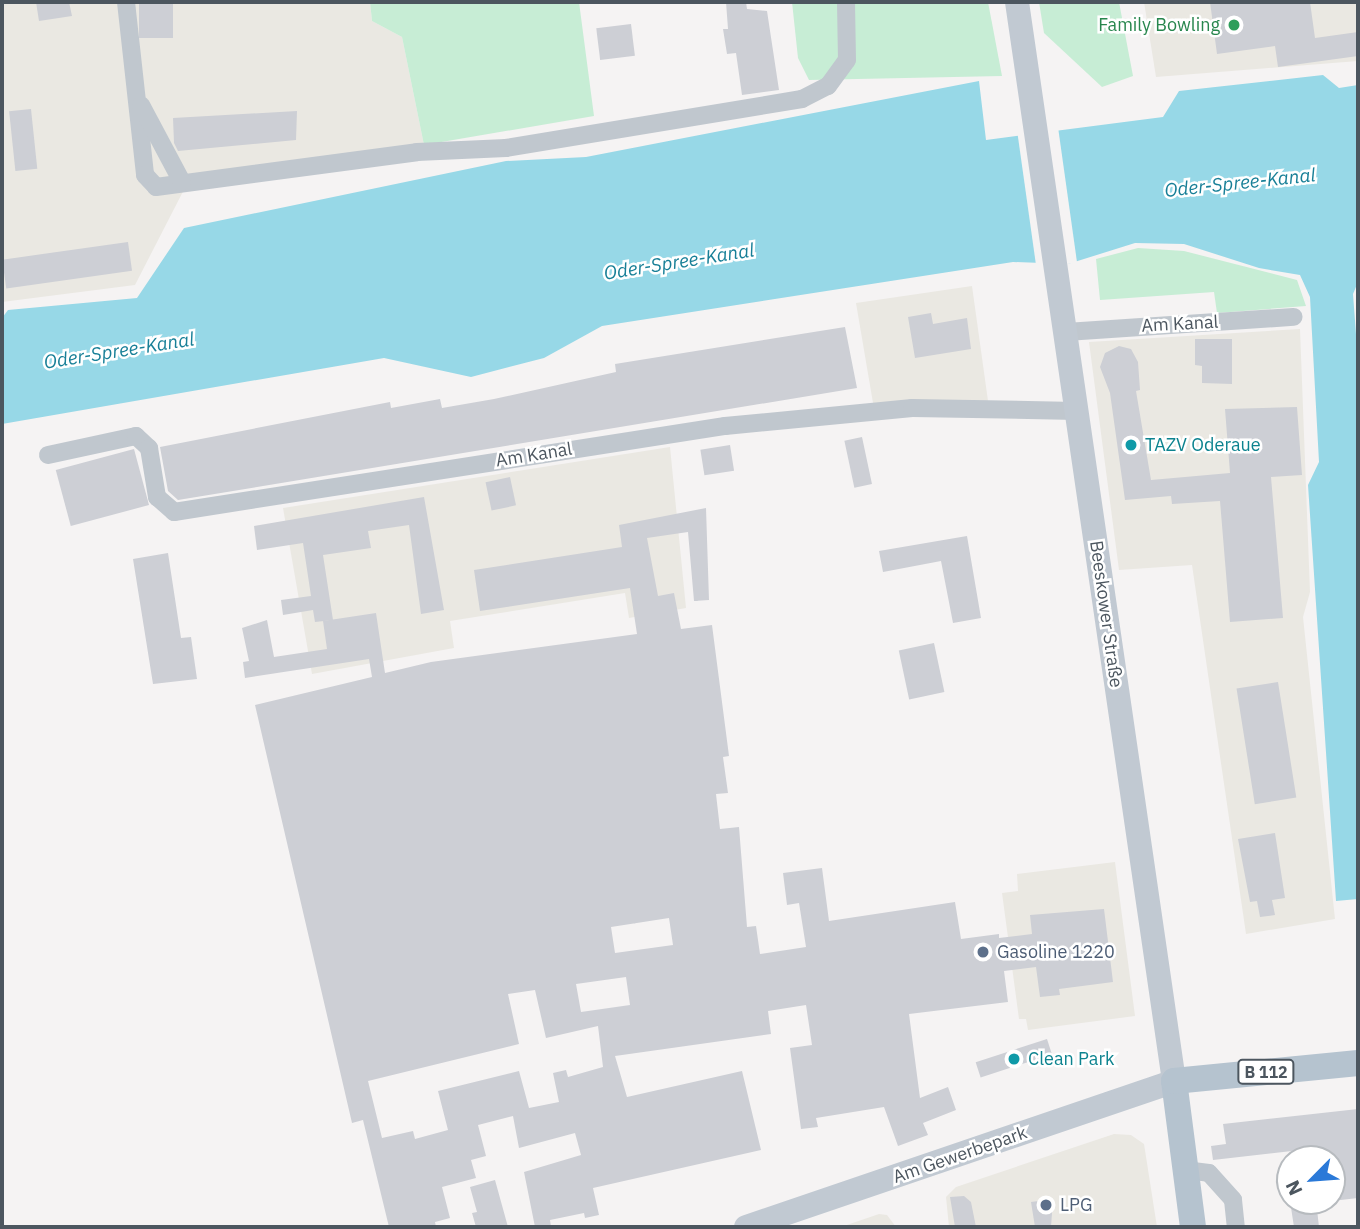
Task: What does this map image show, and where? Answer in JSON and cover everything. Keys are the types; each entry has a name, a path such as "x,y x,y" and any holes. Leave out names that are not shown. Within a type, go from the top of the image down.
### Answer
{"main road":[{"name":"B 112","path":"1174,1082 1358,1063"},
{"name":"Beeskower Straße","path":"1174,1082 1193,1227"}],"street":[{"path":"125,2 145,175 156,187 417,152 506,148 802,99 828,86 847,60 846,2"},
{"name":"Beeskower Straße","path":"1017,2 1174,1082"},
{"path":"137,96 182,183"},
{"name":"Am Kanal","path":"1066,331 1294,317"},
{"name":"Am Kanal","path":"48,456 136,436 149,448 157,497 174,512 724,426 912,408 1077,411"},
{"name":"Am Gewerbepark","path":"746,1227 1174,1082"},
{"path":"1185,1170 1209,1173 1233,1200 1236,1227"}],"shaded area":[{"path":"2,2 370,2 372,21 402,37 424,145 192,174 135,285 2,302"},
{"path":"1144,2 1358,2 1358,61 1156,77"},
{"path":"972,286 988,401 873,403 856,303"},
{"path":"1300,329 1310,592 1303,617 1335,919 1246,934 1192,565 1119,570 1089,342"},
{"path":"670,447 686,608 629,618 625,593 450,621 454,648 312,674 283,508"},
{"path":"1115,862 1135,1016 1028,1030 1026,1019 1019,1019 1002,893 1018,891 1017,874"},
{"path":"1114,1134 1131,1135 1144,1144 1157,1227 949,1227 946,1197 956,1187"},
{"path":"879,1214 887,1215 896,1227 841,1227"}],"green space":[{"path":"370,2 579,2 594,116 424,145 402,37 372,21"},
{"path":"792,2 988,2 1002,76 809,80 798,58"},
{"path":"1039,2 1119,2 1133,76 1102,87 1044,33"},
{"path":"1138,248 1184,251 1297,280 1306,306 1217,313 1214,292 1100,300 1096,259"}],"water":[{"name":"Oder-Spree-Kanal","path":"1323,75 1339,88 1358,85 1358,282 1353,294 1358,361 1358,899 1336,901 1308,485 1319,462 1310,297 1300,275 1259,268 1184,244 1135,243 1068,264 1013,262 602,326 544,358 471,377 384,358 2,424 2,318 8,310 137,298 184,228 506,161 586,157 979,81 986,140 1163,117 1179,91"}],"pier":[{"path":"1058,127 1077,263 1036,268 1017,133"}],"building":[{"path":"36,2 69,2 72,16 39,21"},
{"path":"139,2 173,2 173,38 139,38"},
{"path":"726,2 746,2 747,9 767,11 779,90 742,95 736,53 727,54 723,29 728,29"},
{"path":"1210,2 1310,2 1315,38 1358,32 1358,56 1278,67 1275,46 1217,54"},
{"path":"631,24 635,56 600,60 596,28"},
{"path":"31,109 37,169 15,171 9,111"},
{"path":"297,111 296,140 178,151 174,143 173,118"},
{"path":"128,242 132,271 6,288 2,260"},
{"path":"931,313 933,324 967,318 971,349 915,358 908,317"},
{"path":"845,327 857,388 178,500 168,491 160,447 390,402 391,408 440,399 442,408 494,399 616,372 615,364"},
{"path":"1195,339 1232,339 1232,384 1202,383 1202,366 1195,365"},
{"path":"1119,346 1131,349 1138,362 1140,390 1136,391 1151,480 1230,473 1225,409 1297,407 1302,475 1271,477 1283,618 1230,622 1220,501 1172,504 1171,496 1125,500 1110,393 1100,367 1105,353"},
{"path":"862,437 872,484 854,488 844,441"},
{"path":"730,445 734,471 704,475 700,450"},
{"path":"134,449 149,505 71,526 56,470"},
{"path":"510,477 516,505 492,511 486,482"},
{"path":"424,497 444,610 421,614 409,525 368,531 371,548 323,555 333,620 315,622 313,610 283,615 281,600 311,596 303,543 257,550 254,526"},
{"path":"706,508 709,600 694,601 688,532 647,538 658,596 674,593 681,629 712,625 729,756 723,757 728,793 716,794 720,829 739,827 747,927 756,926 760,954 806,947 799,903 787,905 783,873 822,868 829,921 955,902 961,939 999,934 999,938 1032,934 1030,915 1104,909 1113,982 1059,989 1060,995 1040,997 1036,967 1004,971 1008,1002 909,1014 920,1098 948,1087 956,1110 923,1123 928,1135 898,1146 884,1107 816,1118 818,1127 801,1129 790,1048 812,1045 806,1005 768,1011 771,1034 615,1056 627,1097 742,1071 761,1150 593,1188 599,1215 585,1218 584,1213 550,1220 551,1227 535,1227 524,1172 581,1155 575,1133 519,1148 513,1116 478,1125 486,1156 471,1160 476,1178 442,1187 450,1218 435,1222 436,1227 389,1227 363,1120 352,1123 255,705 372,677 369,659 245,678 243,662 249,661 242,628 267,620 274,657 327,649 323,621 376,613 385,673 431,662 637,634 630,588 480,611 474,570 622,547 619,525","holes":["669,918 673,945 615,953 611,927","626,977 630,1005 581,1012 576,984","535,990 546,1038 598,1026 603,1067 568,1077 566,1070 553,1073 559,1102 529,1108 519,1071 438,1091 448,1130 415,1139 413,1131 382,1138 368,1081 519,1044 508,994"]},
{"path":"967,536 981,618 953,623 941,561 883,572 879,551"},
{"path":"168,553 181,638 191,637 197,679 153,684 133,559"},
{"path":"934,643 944,692 909,699 899,650"},
{"path":"1278,682 1296,798 1255,804 1237,689"},
{"path":"1275,833 1285,898 1272,900 1275,915 1260,917 1257,901 1250,902 1238,839"},
{"name":"Clean Park","path":"1047,1039 1052,1054 981,1077 976,1062"},
{"path":"1358,1109 1358,1198 1346,1199 1346,1145 1276,1145 1276,1153 1213,1160 1211,1146 1226,1144 1223,1124"},
{"path":"495,1180 508,1227 476,1227 472,1213 477,1212 470,1187"},
{"path":"964,1196 971,1202 976,1227 955,1227 950,1197"},
{"path":"1053,1199 1051,1227 1035,1227 1031,1202"},
{"path":"1292,1215 1318,1215 1319,1227 1294,1227"}],"place":[{"name":"Family Bowling","path":"1234,25"},
{"name":"TAZV Oderaue","path":"1131,445"},
{"name":"Gasoline 1220","path":"983,952"},
{"name":"Clean Park","path":"1014,1059"},
{"name":"LPG","path":"1046,1205"}]}
